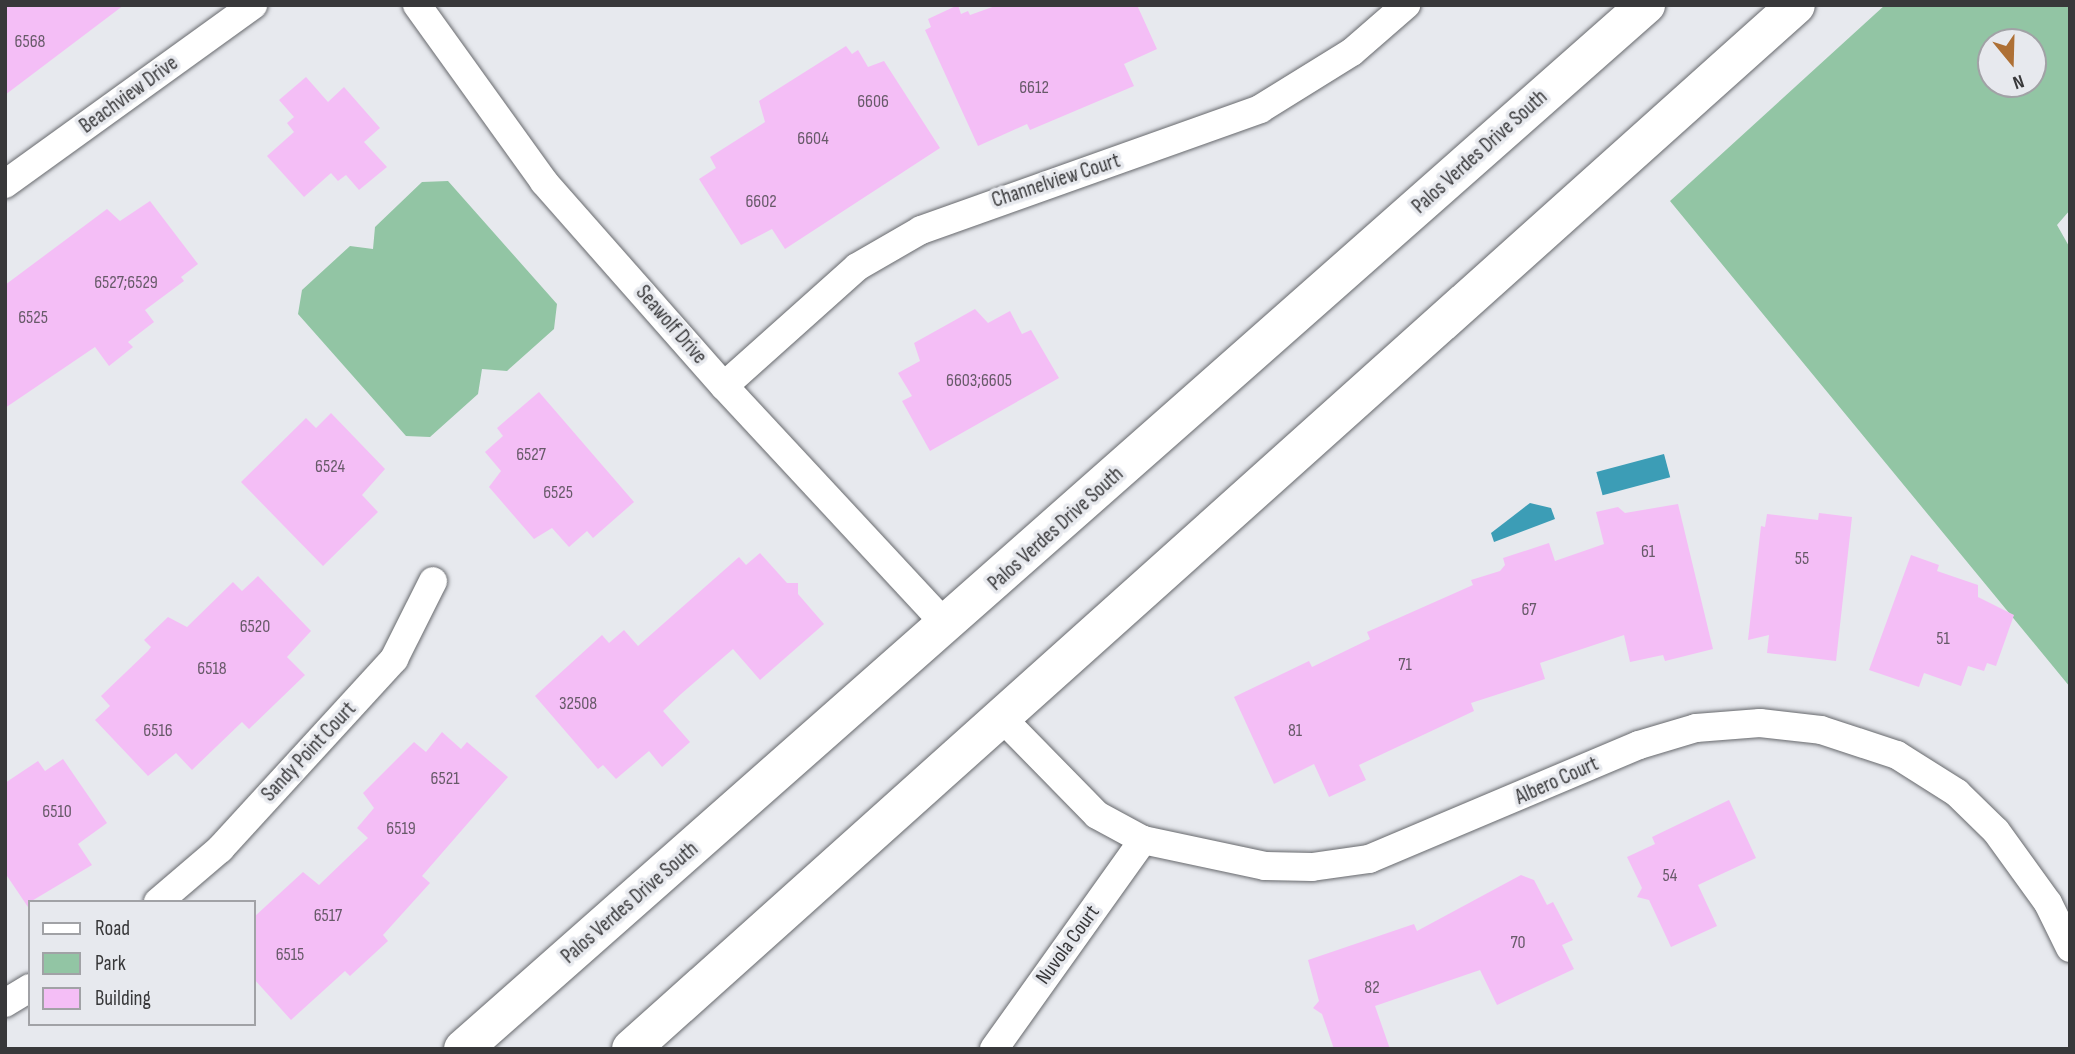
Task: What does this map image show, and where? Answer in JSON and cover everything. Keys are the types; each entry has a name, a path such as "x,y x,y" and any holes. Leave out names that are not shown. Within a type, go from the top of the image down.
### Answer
{"main road":[{"name":"Palos Verdes Drive South","path":"463,1049 947,626 1646,5"},
{"path":"631,1049 1003,719 1796,5"}],"street":[{"name":"Beachview Drive","path":"5,184 253,5"},
{"name":"Seawolf Drive","path":"417,5 544,182 724,386 947,626"},
{"name":"Channelview Court","path":"724,386 857,267 921,230 1260,109 1352,52 1406,5"},
{"name":"Sandy Point Court","path":"160,900 220,849 394,659 433,581"},
{"name":"Albero Court","path":"1003,719 1097,815 1143,841 1265,866 1312,867 1368,859 1639,745 1696,728 1760,723 1821,730 1897,755 1957,793 1996,831 2048,903 2070,948"},
{"name":"Nuvola Court","path":"994,1049 1143,841"},
{"path":"5,1003 28,989"}],"green space":[{"path":"1885,5 2070,5 2070,210 2057,225 2070,248 2070,687 1670,201"},
{"path":"448,181 557,304 554,329 507,371 482,369 478,394 430,437 406,436 298,314 302,290 350,246 373,249 375,227 422,182"}],"water":[{"path":"1664,454 1670,477 1603,495 1596,472"},
{"path":"1530,503 1551,508 1555,519 1494,542 1491,533"}],"building":[{"path":"5,5 124,5 5,95"},
{"path":"958,5 961,14 968,11 970,15 998,5 1137,5 1157,49 1124,64 1134,86 1030,130 1027,124 978,146 925,30 931,27 928,19"},
{"path":"846,46 852,54 858,50 868,67 884,61 940,148 785,249 772,229 741,245 699,179 716,168 710,157 765,122 759,101"},
{"path":"306,77 328,102 344,87 380,128 364,142 387,167 359,190 346,175 338,181 331,173 304,197 267,156 294,132 287,123 294,117 279,100"},
{"path":"150,201 198,264 181,277 184,281 145,310 154,322 128,342 133,347 109,366 95,347 5,408 5,285 107,209 120,221"},
{"path":"975,309 988,323 1010,311 1022,334 1031,330 1059,378 930,451 902,401 912,396 898,373 920,361 914,343"},
{"path":"539,392 634,502 593,538 587,531 569,547 552,528 534,539 489,487 501,471 485,452 503,436 497,428"},
{"path":"331,413 385,469 362,495 378,512 323,566 241,482 306,418 316,428"},
{"path":"1678,504 1713,649 1665,661 1663,655 1630,662 1624,635 1540,663 1545,679 1471,703 1474,711 1359,765 1366,780 1329,797 1314,764 1274,784 1234,697 1309,661 1312,667 1370,639 1367,632 1473,585 1471,580 1500,571 1505,565 1503,558 1549,543 1555,561 1604,544 1596,512 1618,507 1625,513"},
{"path":"1819,513 1852,517 1836,661 1767,653 1769,635 1748,640 1761,526 1765,527 1767,514 1818,520"},
{"path":"760,553 787,583 798,583 798,594 824,624 760,680 733,649 681,694 663,711 690,742 662,767 649,751 616,779 603,765 598,769 535,696 602,635 609,643 624,630 638,646 739,557 746,565"},
{"path":"1911,555 1939,565 1937,571 1978,585 1978,597 2014,615 1996,666 1987,663 1984,671 1968,666 1961,686 1924,673 1919,687 1869,670"},
{"path":"258,576 311,631 287,657 305,675 249,729 242,722 192,770 176,753 148,776 95,720 110,706 101,696 148,651 151,647 144,640 168,617 187,627 233,582 242,591"},
{"path":"442,732 461,749 467,742 508,777 422,876 430,883 383,935 388,941 350,976 345,971 291,1020 256,981 256,915 303,872 319,885 368,838 357,828 374,808 363,793 414,742 426,752"},
{"path":"63,759 107,823 78,844 92,865 33,900 28,900 28,907 5,873 5,783 38,761 45,771"},
{"path":"1729,800 1756,858 1698,885 1717,926 1671,947 1649,900 1637,897 1642,888 1627,857 1655,844 1652,837"},
{"path":"1521,875 1534,880 1547,905 1553,902 1573,940 1562,945 1574,969 1497,1005 1480,970 1375,1006 1390,1049 1334,1049 1322,1014 1313,1008 1319,1001 1308,960 1414,924 1417,931"}]}
